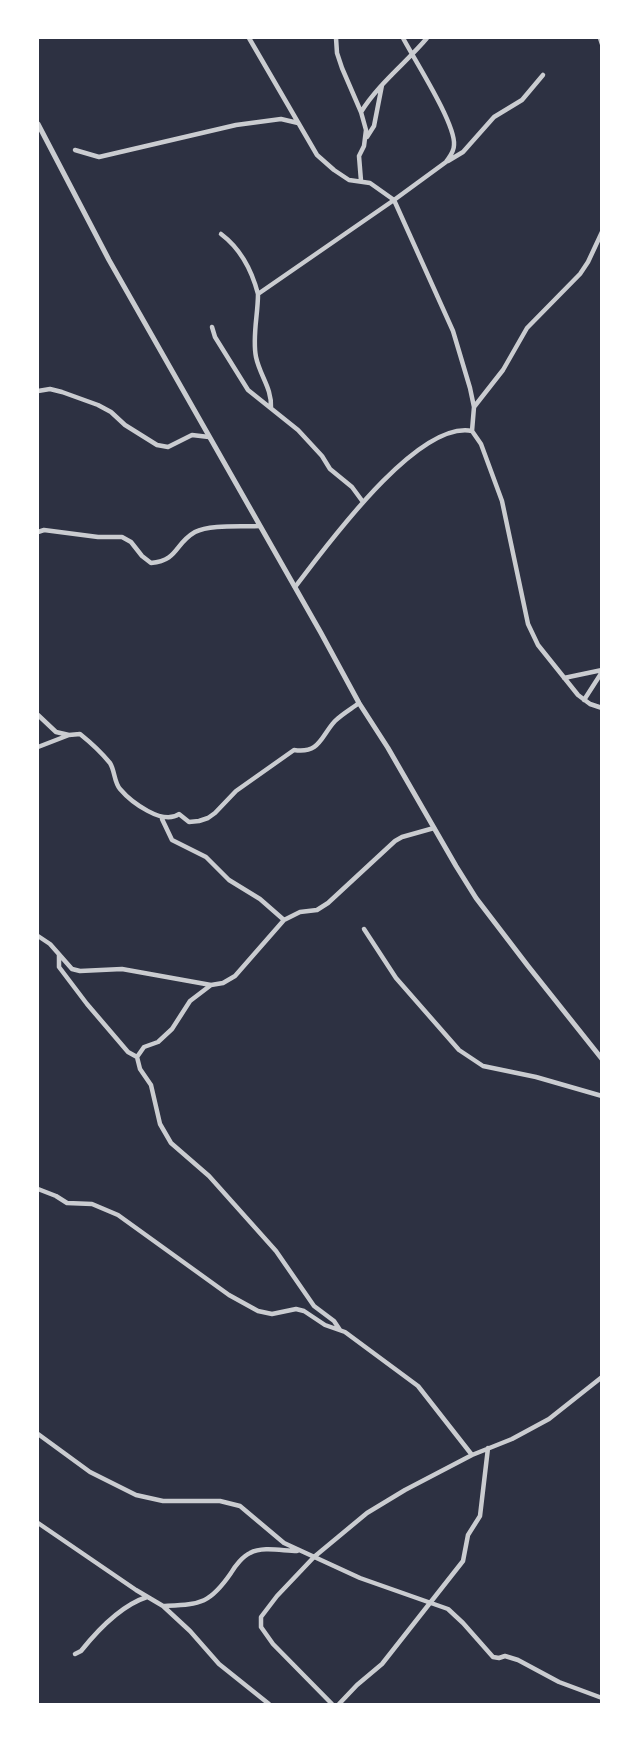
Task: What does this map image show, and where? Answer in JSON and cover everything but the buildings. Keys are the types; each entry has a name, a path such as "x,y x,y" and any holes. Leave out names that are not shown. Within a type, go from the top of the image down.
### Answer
{"street":[{"path":"249,38 317,155 349,180 370,183 394,200 453,331 474,407 472,431 481,444 502,501 528,624 538,645 564,678 584,700 602,708"},
{"path":"336,38 337,53 361,112 366,138"},
{"path":"403,38 444,114 454,138 452,154 446,162"},
{"path":"361,112 371,96 427,38"},
{"path":"600,38 602,44"},
{"path":"258,294 463,152 494,117 522,99 543,75"},
{"path":"361,181 359,156 374,126 383,83"},
{"path":"75,150 99,157 236,125 281,119 298,123"},
{"path":"38,124 110,260 209,437 359,703 434,828 477,898 602,1059"},
{"path":"474,407 503,370 531,323 580,274 602,232"},
{"path":"221,234 231,241 250,270 258,294 254,341 256,359 271,396 271,408"},
{"path":"212,327 219,343 248,390 298,430 322,456 330,470 352,487 363,502"},
{"path":"38,391 50,389 98,405 157,445 168,447 192,435 209,437"},
{"path":"295,587 363,502 391,473 423,447 440,438 462,429 472,431"},
{"path":"38,532 44,530 98,537 122,537 131,542 151,563 163,562 170,558 186,538 197,530 215,527 260,526"},
{"path":"564,678 602,671"},
{"path":"584,700 602,671"},
{"path":"38,747 69,735 80,734 112,766 119,788 142,808 162,819 173,819 179,814 189,822 200,821 215,813 236,791 294,750 305,752 320,742 334,722 359,703"},
{"path":"38,715 56,732 69,735"},
{"path":"162,819 172,840 206,857 229,880 250,892 284,920"},
{"path":"38,936 50,944 72,969 80,971 122,969 211,985 223,983 235,976 284,920 300,912 317,910 328,903 395,841 434,828"},
{"path":"364,929 396,978 459,1050 467,1056 483,1066 536,1077 602,1096"},
{"path":"59,956 60,967 87,1004 128,1052 137,1057 140,1069 151,1085 160,1124 171,1143 209,1176 276,1251 314,1306 334,1321 340,1330"},
{"path":"137,1057 144,1047 159,1042 172,1029 190,1001 211,985"},
{"path":"38,1190 56,1196 67,1203 92,1204 118,1215 229,1295 258,1311 272,1314 296,1309 304,1311 325,1325 340,1330 387,1361 418,1386 472,1455"},
{"path":"332,1704 273,1644 261,1627 261,1617 264,1612 314,1557 367,1513 472,1455 512,1439 549,1419 602,1377"},
{"path":"38,1434 90,1472 136,1495 163,1501 220,1501 240,1506 284,1543 360,1578 453,1613 494,1657 505,1656 518,1660 549,1678 602,1698"},
{"path":"339,1704 382,1664 463,1561 468,1535 480,1516 488,1448"},
{"path":"38,1523 163,1606 190,1630 219,1664 269,1704"},
{"path":"163,1606 192,1603 213,1596 232,1570 252,1552 301,1551"},
{"path":"75,1654 81,1651 117,1615 135,1602 147,1597"}]}
